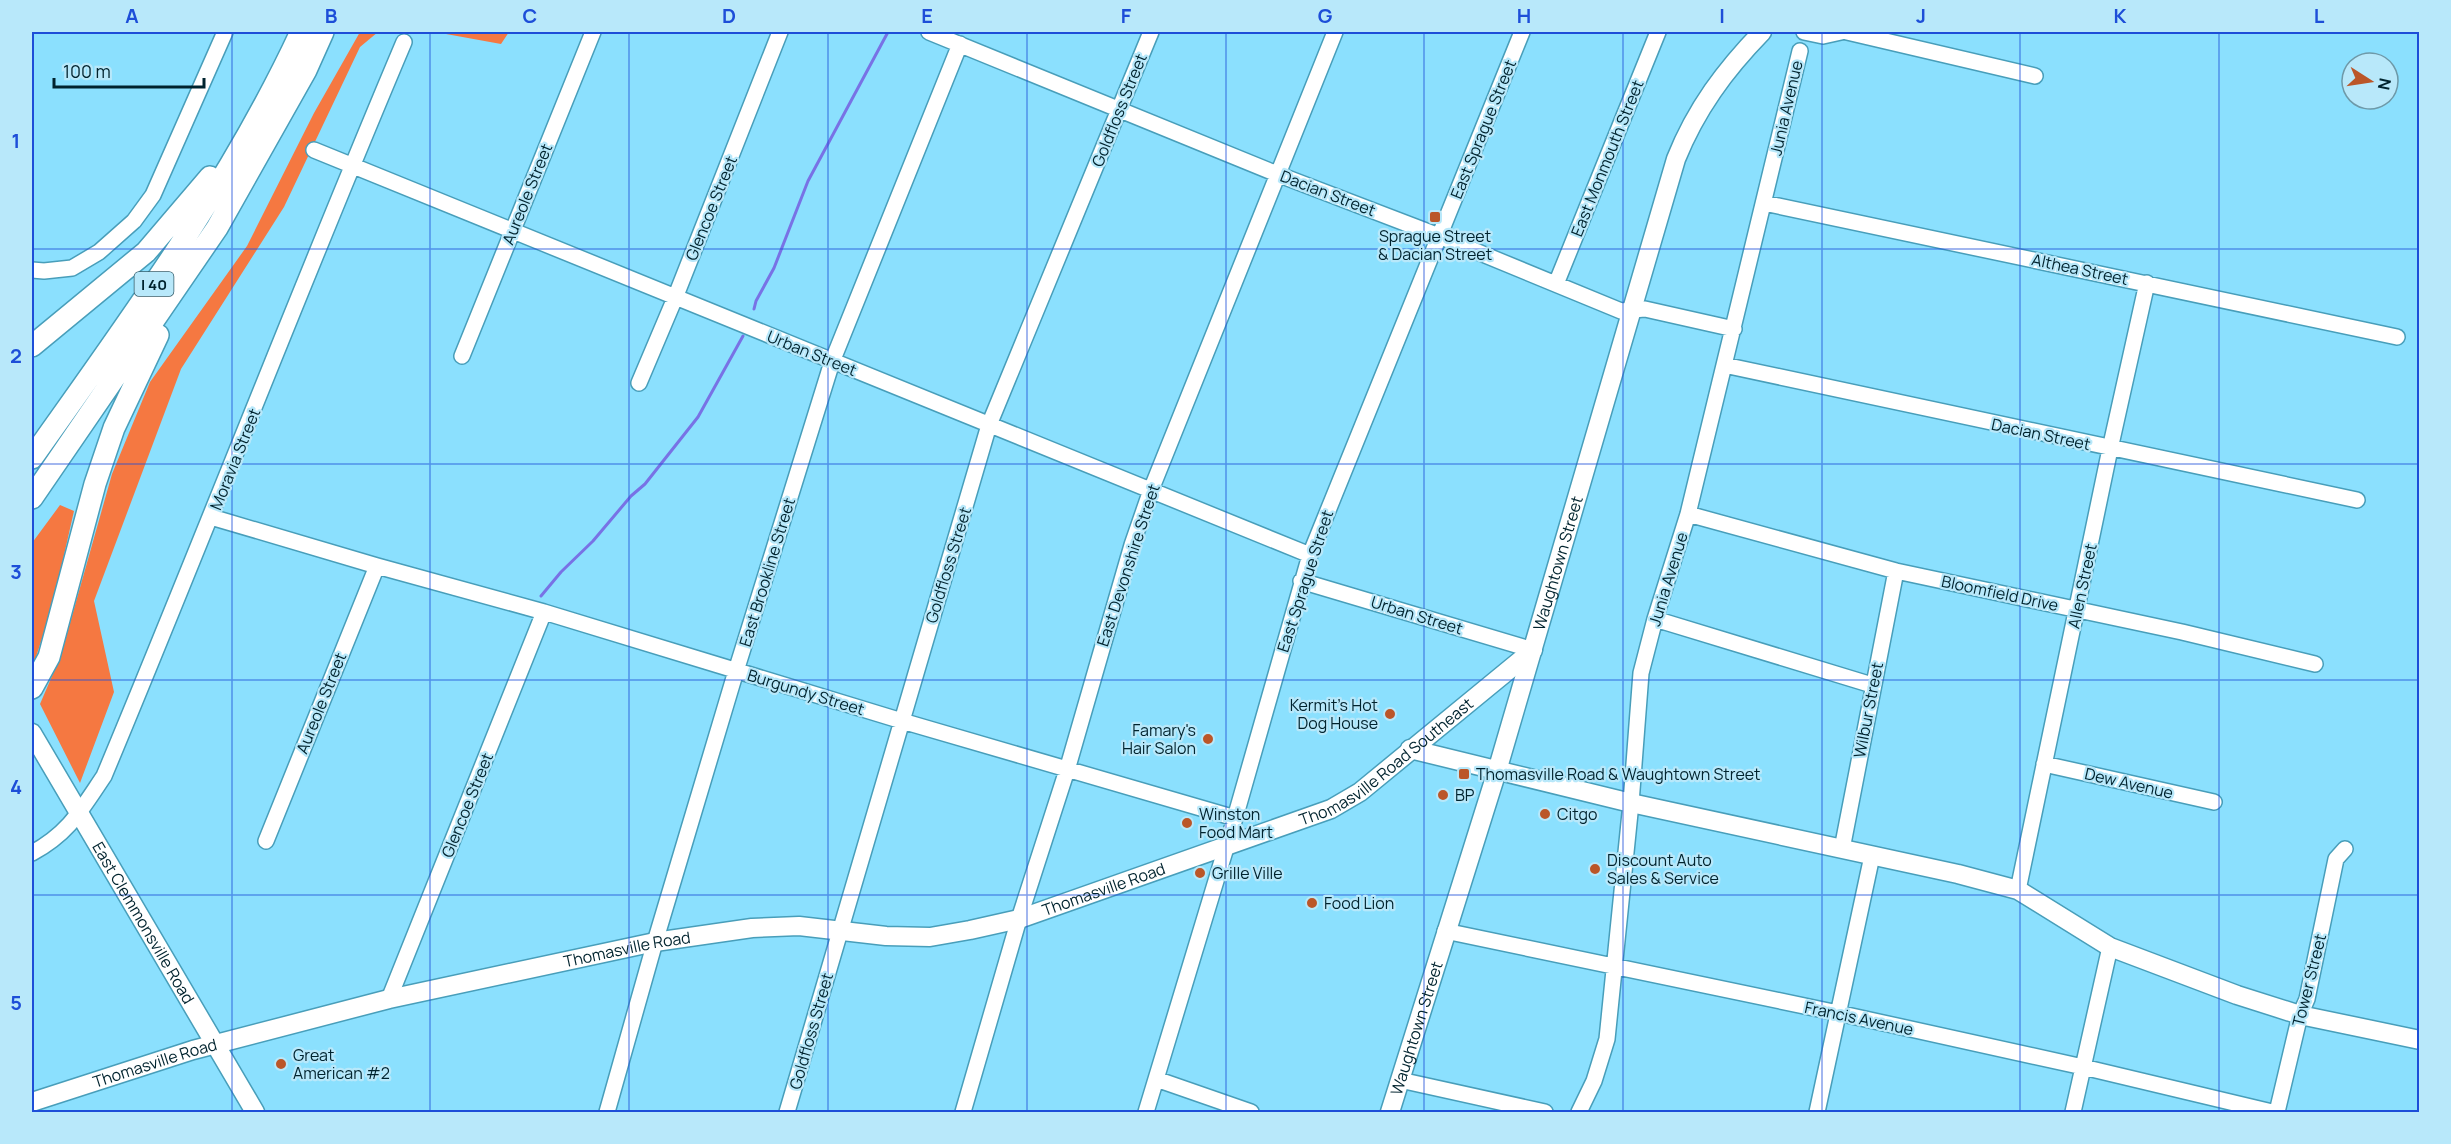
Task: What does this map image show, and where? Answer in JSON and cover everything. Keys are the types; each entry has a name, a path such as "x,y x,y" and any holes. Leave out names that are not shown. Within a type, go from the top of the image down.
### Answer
{"highway":[{"name":"I 40","path":"32,458 156,282 204,208 267,103 301,32"},
{"name":"I 40","path":"32,498 217,228 306,70 323,32"},
{"path":"32,346 146,252 197,193 267,103"},
{"path":"32,688 50,657 95,484 114,428 192,267"}],"main road":[{"name":"Waughtown Street","path":"1390,1113 1445,931 1497,771 1671,174 1689,129 1722,76 1762,32"},
{"name":"Thomasville Road Southeast","path":"1226,847 1331,809 1360,792 1533,650"},
{"name":"East Clemmonsville Road","path":"32,733 255,1113"},
{"path":"1410,749 1631,803 2018,890 2110,947 2237,995 2300,1015 2420,1040"},
{"name":"Thomasville Road","path":"32,1102 214,1044 389,999 655,942 752,928 799,926 886,936 930,937 1019,919 1226,847"}],"street":[{"path":"32,270 44,271 72,267 99,252 134,221 153,195 225,32"},
{"name":"Aureole Street","path":"462,356 593,32"},
{"name":"Glencoe Street","path":"639,383 780,32"},
{"name":"Dacian Street","path":"929,32 1277,174 1439,236 1621,310 1645,309 1734,329"},
{"name":"Goldfloss Street","path":"787,1113 989,425 1151,32"},
{"name":"East Devonshire Street","path":"963,1113 1019,919 1067,770 1132,545 1151,490 1335,32"},
{"name":"East Sprague Street","path":"1146,1113 1235,818 1310,555 1522,32"},
{"name":"East Monmouth Street","path":"1556,284 1658,32"},
{"path":"1804,32 1824,36 1841,32"},
{"path":"1847,32 2035,76"},
{"name":"Moravia Street","path":"32,853 64,832 104,776 212,517 352,165 404,42"},
{"name":"East Brookline Street","path":"607,1113 655,942 736,671 832,362 960,44"},
{"name":"Junia Avenue","path":"1579,1113 1594,1081 1607,1039 1616,966 1641,674 1655,619 1688,514 1800,51"},
{"name":"Urban Street","path":"314,150 1310,555"},
{"name":"Althea Street","path":"1764,203 2397,337"},
{"name":"Allen Street","path":"2018,890 2110,448 2147,284"},
{"name":"Dacian Street","path":"1724,365 2357,500"},
{"name":"Bloomfield Drive","path":"1688,514 1896,571 2315,664"},
{"name":"Burgundy Street","path":"212,517 376,566 544,612 902,721 1235,818"},
{"name":"Aureole Street","path":"266,841 376,566"},
{"name":"Wilbur Street","path":"1842,849 1872,685 1896,571"},
{"name":"Urban Street","path":"1301,581 1533,650"},
{"name":"Glencoe Street","path":"389,999 544,612"},
{"path":"1655,619 1872,685"},
{"name":"Dew Avenue","path":"2044,764 2214,802"},
{"name":"Tower Street","path":"2277,1113 2300,1015 2307,999 2336,859 2345,849"},
{"path":"1818,1113 1872,856"},
{"name":"Francis Avenue","path":"1445,931 1838,1013 2083,1067 2272,1113"},
{"path":"2073,1113 2110,947"},
{"path":"1156,1079 1251,1113"},
{"path":"1400,1080 1545,1113"}],"shaded area":[{"path":"360,32 378,32 360,47 284,207 181,369 94,601 114,692 80,783 40,704 61,655 112,474 150,382 247,246 314,113"},
{"path":"435,32 509,32 501,44"},
{"path":"60,505 74,511 52,608 34,663 32,659 32,543"}],"waterway":[{"path":"754,309 774,268 808,181 888,32"},
{"path":"541,596 561,572 593,541 631,496 645,484 698,417 743,336"}],"place":[{"name":"Sprague Street & Dacian Street","path":"1435,217"},
{"name":"Kermit's Hot Dog House","path":"1390,714"},
{"name":"Famary's Hair Salon","path":"1208,739"},
{"name":"Thomasville Road & Waughtown Street","path":"1464,774"},
{"name":"BP","path":"1443,795"},
{"name":"Citgo","path":"1545,814"},
{"name":"Winston Food Mart","path":"1187,823"},
{"name":"Discount Auto Sales & Service","path":"1595,869"},
{"name":"Grille Ville","path":"1200,873"},
{"name":"Food Lion","path":"1312,903"},
{"name":"Great American #2","path":"281,1064"}]}
